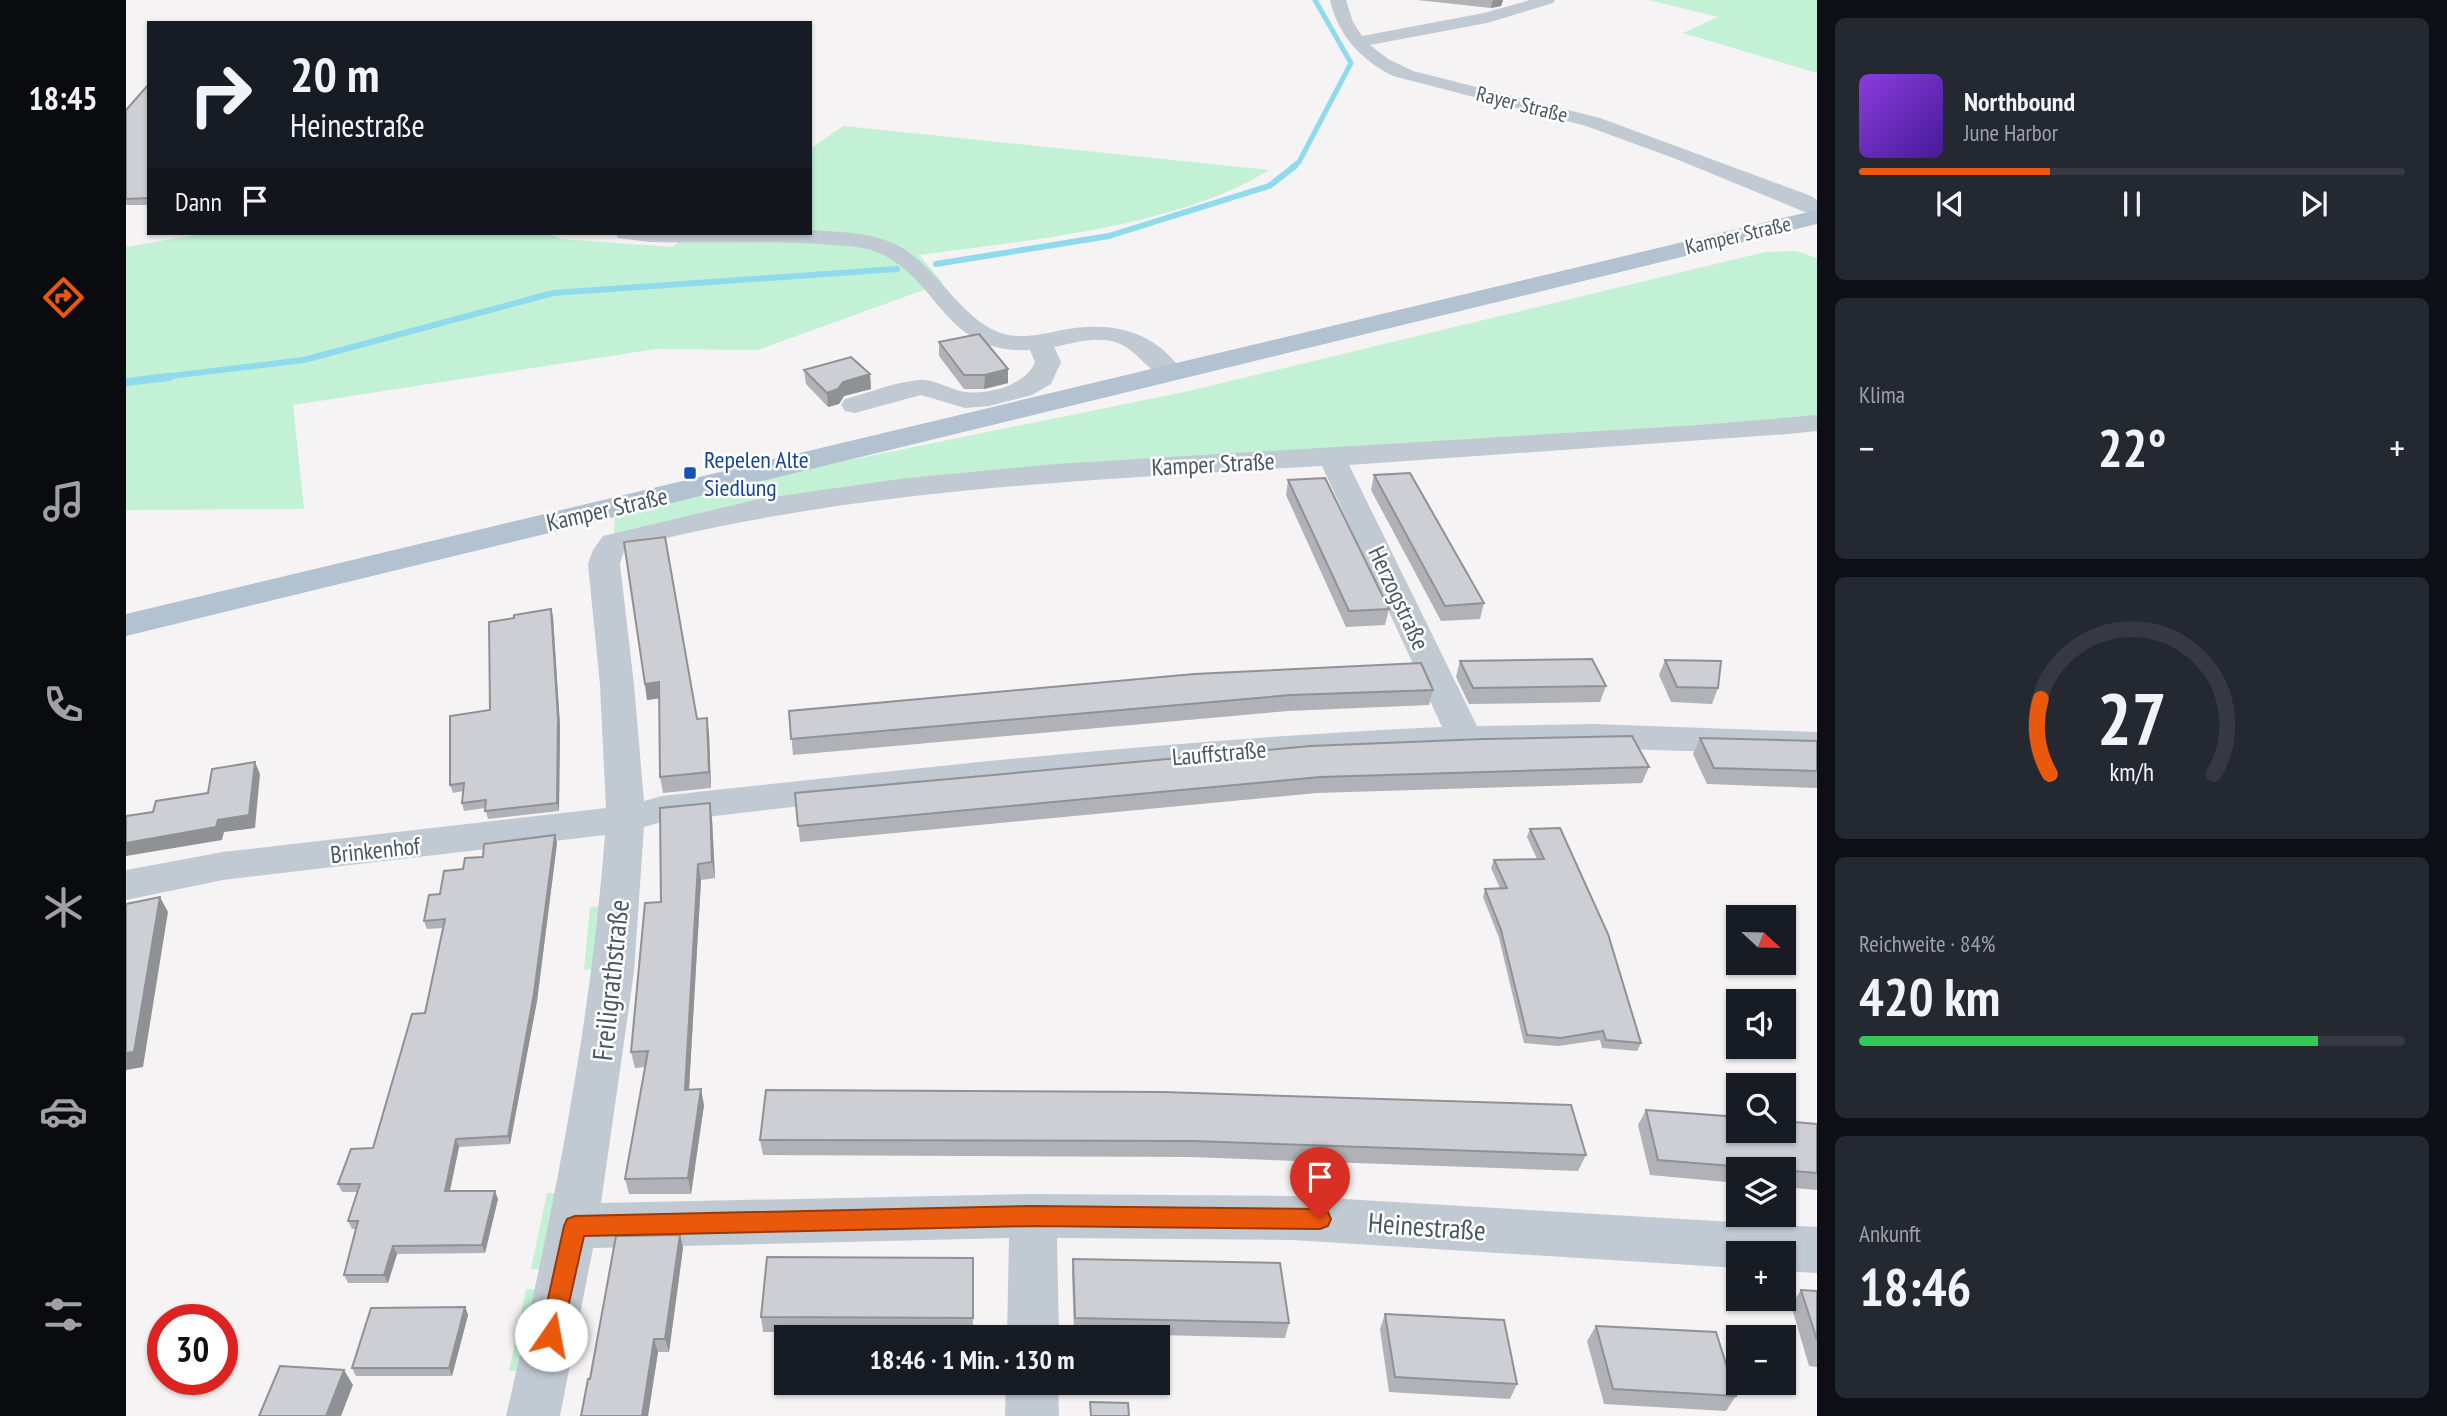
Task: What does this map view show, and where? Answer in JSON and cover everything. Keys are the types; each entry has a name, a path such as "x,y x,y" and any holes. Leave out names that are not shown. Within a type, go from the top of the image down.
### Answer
{"main road":[{"name":"Kamper Straße","path":"126,625 1170,372 1813,220"}],"street":[{"name":"Rayer Straße","path":"1338,0 1343,22 1358,42 1373,57 1394,70 1418,79 1564,114 1654,143 1737,176 1813,220"},
{"path":"1358,42 1487,18 1547,0"},
{"path":"738,235 866,242 889,250 911,263 979,332 999,342 1040,343 1097,332 1117,335 1139,343 1170,372"},
{"path":"855,405 921,387 965,400 989,398 1023,389 1042,378 1048,362 1040,343"},
{"name":"Kamper Straße","path":"614,542 736,514 873,489 1029,473 1332,458 1817,423"},
{"name":"Herzogstraße","path":"1332,458 1465,738"},
{"name":"Freiligrathstraße","path":"533,1416 575,1226 601,1065 615,947 625,819 619,696 604,564 608,550 614,542"},
{"name":"Lauffstraße","path":"625,819 662,809 954,776 1293,746 1465,738 1604,737 1817,744"},
{"name":"Brinkenhof","path":"126,885 223,866 625,819"},
{"path":"1033,1216 1033,1325"},
{"name":"Heinestraße","path":"575,1226 1033,1216 1293,1217 1817,1250"},
{"path":"1032,1395 1032,1416"}],"green space":[{"path":"1649,0 1817,0 1817,73 1683,33 1718,17"},
{"path":"843,126 1269,170 1232,189 1191,205 1146,218 1052,237 919,255 943,283 758,350 656,349 293,405 304,509 126,510 126,247 195,235 552,235 561,239 672,247 688,235 812,235 812,148"},
{"path":"1796,251 1817,258 1817,423 1029,473 614,542 615,508 1189,391 1765,252"},
{"path":"602,906 597,968 584,970 590,907"},
{"path":"547,1193 562,1193 547,1269 531,1269"},
{"path":"526,1289 543,1290 524,1371 509,1371"}],"building":[{"path":"147,86 147,198 126,199 126,110"},
{"path":"979,334 1008,369 985,375 964,375 939,342"},
{"path":"851,357 870,374 843,382 838,389 827,393 804,370"},
{"path":"1410,473 1484,603 1445,606 1374,475"},
{"path":"1325,478 1389,609 1349,611 1288,480"},
{"path":"665,537 697,719 707,718 709,772 660,777 659,682 645,684 624,542"},
{"path":"551,609 558,718 557,803 485,811 486,800 462,803 464,783 450,785 450,716 490,710 489,622"},
{"path":"1592,659 1606,686 1473,688 1460,661"},
{"path":"1665,660 1721,661 1718,688 1677,687"},
{"path":"1421,663 1433,690 1291,695 791,739 789,711 1194,674"},
{"path":"1632,736 1649,767 1320,777 798,826 795,793 1310,746"},
{"path":"1700,738 1817,741 1817,771 1714,768"},
{"path":"255,762 249,815 218,820 216,827 126,843 126,816 153,812 156,801 208,793 212,769"},
{"path":"710,803 712,862 698,864 685,1090 701,1089 688,1178 625,1179 648,1051 631,1052 645,903 661,902 660,808"},
{"path":"1560,828 1608,934 1641,1043 1606,1040 1603,1031 1561,1038 1527,1035 1501,930 1485,889 1507,888 1494,860 1544,859 1530,829"},
{"path":"555,835 534,993 508,1136 456,1139 445,1191 495,1191 482,1245 393,1246 384,1275 344,1275 358,1221 348,1221 360,1184 338,1184 351,1149 373,1148 412,1014 425,1013 445,919 424,921 429,895 440,894 444,871 463,869 465,858 483,857 484,844"},
{"path":"160,897 134,1052 126,1053 126,904"},
{"path":"766,1090 1163,1092 1571,1105 1586,1155 1193,1141 760,1140"},
{"path":"1646,1110 1726,1116 1726,1143 1796,1143 1796,1122 1817,1124 1817,1173 1796,1171 1796,1157 1726,1157 1726,1166 1658,1160"},
{"path":"680,1235 665,1339 654,1339 642,1416 581,1416 616,1236"},
{"path":"767,1257 973,1258 973,1318 761,1317"},
{"path":"1073,1259 1280,1263 1289,1323 1075,1318"},
{"path":"1801,1290 1817,1291 1817,1340"},
{"path":"465,1307 449,1368 352,1368 371,1308"},
{"path":"1385,1314 1504,1320 1517,1384 1395,1377"},
{"path":"1596,1326 1716,1332 1726,1364 1726,1395 1736,1396 1613,1389"},
{"path":"280,1366 344,1370 326,1416 259,1416"},
{"path":"1090,1402 1128,1403 1129,1416 1091,1416"}],"waterway":[{"path":"1292,167 1299,162 1351,63 1315,0"},
{"path":"936,264 1109,236 1269,186 1295,166"},
{"path":"154,378 304,360 553,293 897,269"},
{"path":"126,382 169,377"}],"place":[{"name":"Repelen Alte Siedlung","path":"690,473"}],"route":[{"path":"551,1335 575,1226 1033,1216 1320,1219"}]}
